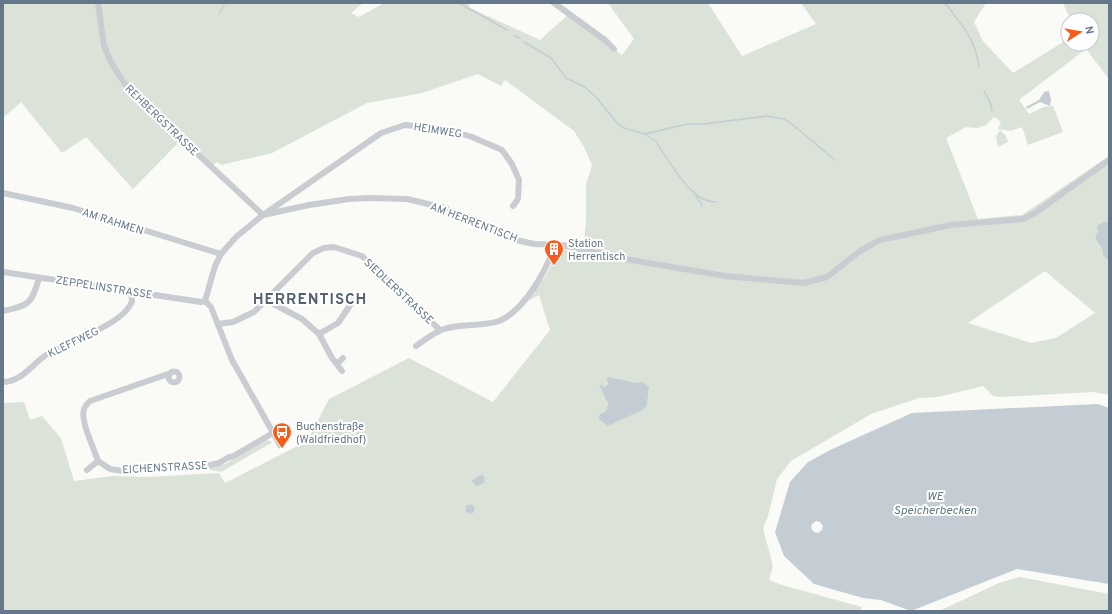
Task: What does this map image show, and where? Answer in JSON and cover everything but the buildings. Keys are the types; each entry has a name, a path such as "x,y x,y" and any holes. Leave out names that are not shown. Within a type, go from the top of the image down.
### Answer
{"street":[{"name":"REHBERGSTRASSE","path":"98,3 104,46 111,62 124,84 263,215"},
{"path":"554,3 605,40 614,49"},
{"name":"HEIMWEG","path":"263,215 381,133 405,125 449,130 472,137 502,150 512,164 518,180 518,199 513,206"},
{"name":"AM HERRENTISCH","path":"205,301 215,266 222,254 236,237 263,215 309,205 370,198 407,199 445,208 480,222 516,240 539,245 565,245 625,259 725,276 810,282 826,277 860,250 880,240 951,225 1023,219 1035,213 1109,160"},
{"name":"AM RAHMEN","path":"3,193 73,208 222,254"},
{"name":"SIEDLERSTRASSE","path":"218,324 233,322 245,318 266,300 313,253 324,248 334,246 362,256 440,330"},
{"path":"416,346 440,330 499,321 515,311 541,278 549,263 554,246"},
{"name":"ZEPPELINSTRASSE","path":"3,272 131,292 205,301"},
{"path":"3,311 17,308 30,302 39,278"},
{"name":"KLEFFWEG","path":"3,382 24,375 33,364 48,354 108,324 128,308 132,300 131,292"},
{"path":"266,300 302,319 319,334 342,371"},
{"path":"205,301 211,307 232,360 280,446"},
{"path":"319,334 338,323 353,301"},
{"path":"346,312 352,316"},
{"path":"337,364 343,358"},
{"path":"87,470 98,461 87,431 84,408 90,401 170,373"},
{"name":"EICHENSTRASSE","path":"98,461 110,469 123,471 146,470 164,466 185,468 200,467 218,463 228,457 232,457 273,433"}],"shaded area":[{"path":"3,3 363,3 351,13 359,17 384,3 468,3 470,8 540,40 569,14 622,55 634,39 608,3 708,3 742,56 816,24 801,3 986,3 974,22 983,41 1013,73 1060,44 1060,52 1082,52 1019,100 1029,114 1044,107 1053,106 1063,132 1028,145 1022,127 1011,131 998,129 1001,122 994,117 986,125 978,128 966,127 946,138 978,219 1022,215 1109,156 1109,222 1098,231 1095,238 1103,250 1103,255 1109,262 1109,395 1094,392 1000,397 993,396 983,386 938,397 919,398 871,414 791,461 777,479 768,516 763,528 773,566 769,580 862,607 860,611 3,611 3,403 24,402 30,420 42,416 61,438 74,481 112,476 147,477 219,473 225,483 307,441 329,399 409,358 493,402 550,330 539,295 526,302 545,277 557,253 561,249 583,252 586,220 586,185 592,165 584,147 574,131 505,80 501,86 478,74 422,93 367,103 272,153 221,165 217,162 212,166 182,139 133,189 86,137 62,153 21,102 3,118","holes":["1045,271 1095,313 1056,338 1031,343 968,323","609,377 649,388 647,405 643,410 608,426 600,414 606,411 608,404 600,385 604,387 609,384"]},
{"path":"1063,3 1109,3 1109,79 1088,52 1100,52 1100,12 1067,12"},
{"path":"1000,130 1006,136 1008,142 998,147 996,137"},
{"path":"267,440 273,442 221,472 210,470 210,468 225,464"},
{"path":"1020,577 1109,594 1109,611 939,611 999,583"}],"water":[{"path":"1049,91 1051,100 1050,106 1040,102 1027,109 1026,107 1039,100 1044,92"},
{"path":"1103,222 1109,222 1109,262 1103,255 1103,250 1095,238 1098,231 1097,226"},
{"path":"609,377 636,383 643,382 649,387 647,405 643,410 608,426 598,418 600,414 606,411 608,404 599,384 604,387 609,384 606,378"},
{"name":"WE Speicherbecken","path":"1098,404 1109,408 1109,584 1017,569 911,611 881,600 863,598 814,584 784,556 775,532 790,482 808,462 830,450 912,413","holes":["816,521 820,522 823,526 822,530 818,533 814,532 811,528 812,524"]},
{"path":"480,475 484,476 485,482 476,486 472,481"},
{"path":"470,504 475,509 470,514 465,509"}],"waterway":[{"path":"219,14 225,3"},
{"path":"459,3 507,30"},
{"path":"945,3 971,39 979,66"},
{"path":"514,36 520,38"},
{"path":"524,42 551,58 566,78 585,87 596,97 617,123 624,128 645,134 657,142 676,172 690,190 707,201 716,202"},
{"path":"984,91 990,102 992,111"},
{"path":"645,134 687,124 704,124 767,116 784,119 835,160"},
{"path":"696,195 702,206"}],"place":[{"name":"Station Herrentisch","path":"554,266"},
{"name":"Buchenstraße (Waldfriedhof)","path":"282,449"}],"district":[{"name":"HERRENTISCH","path":"310,299"}]}
